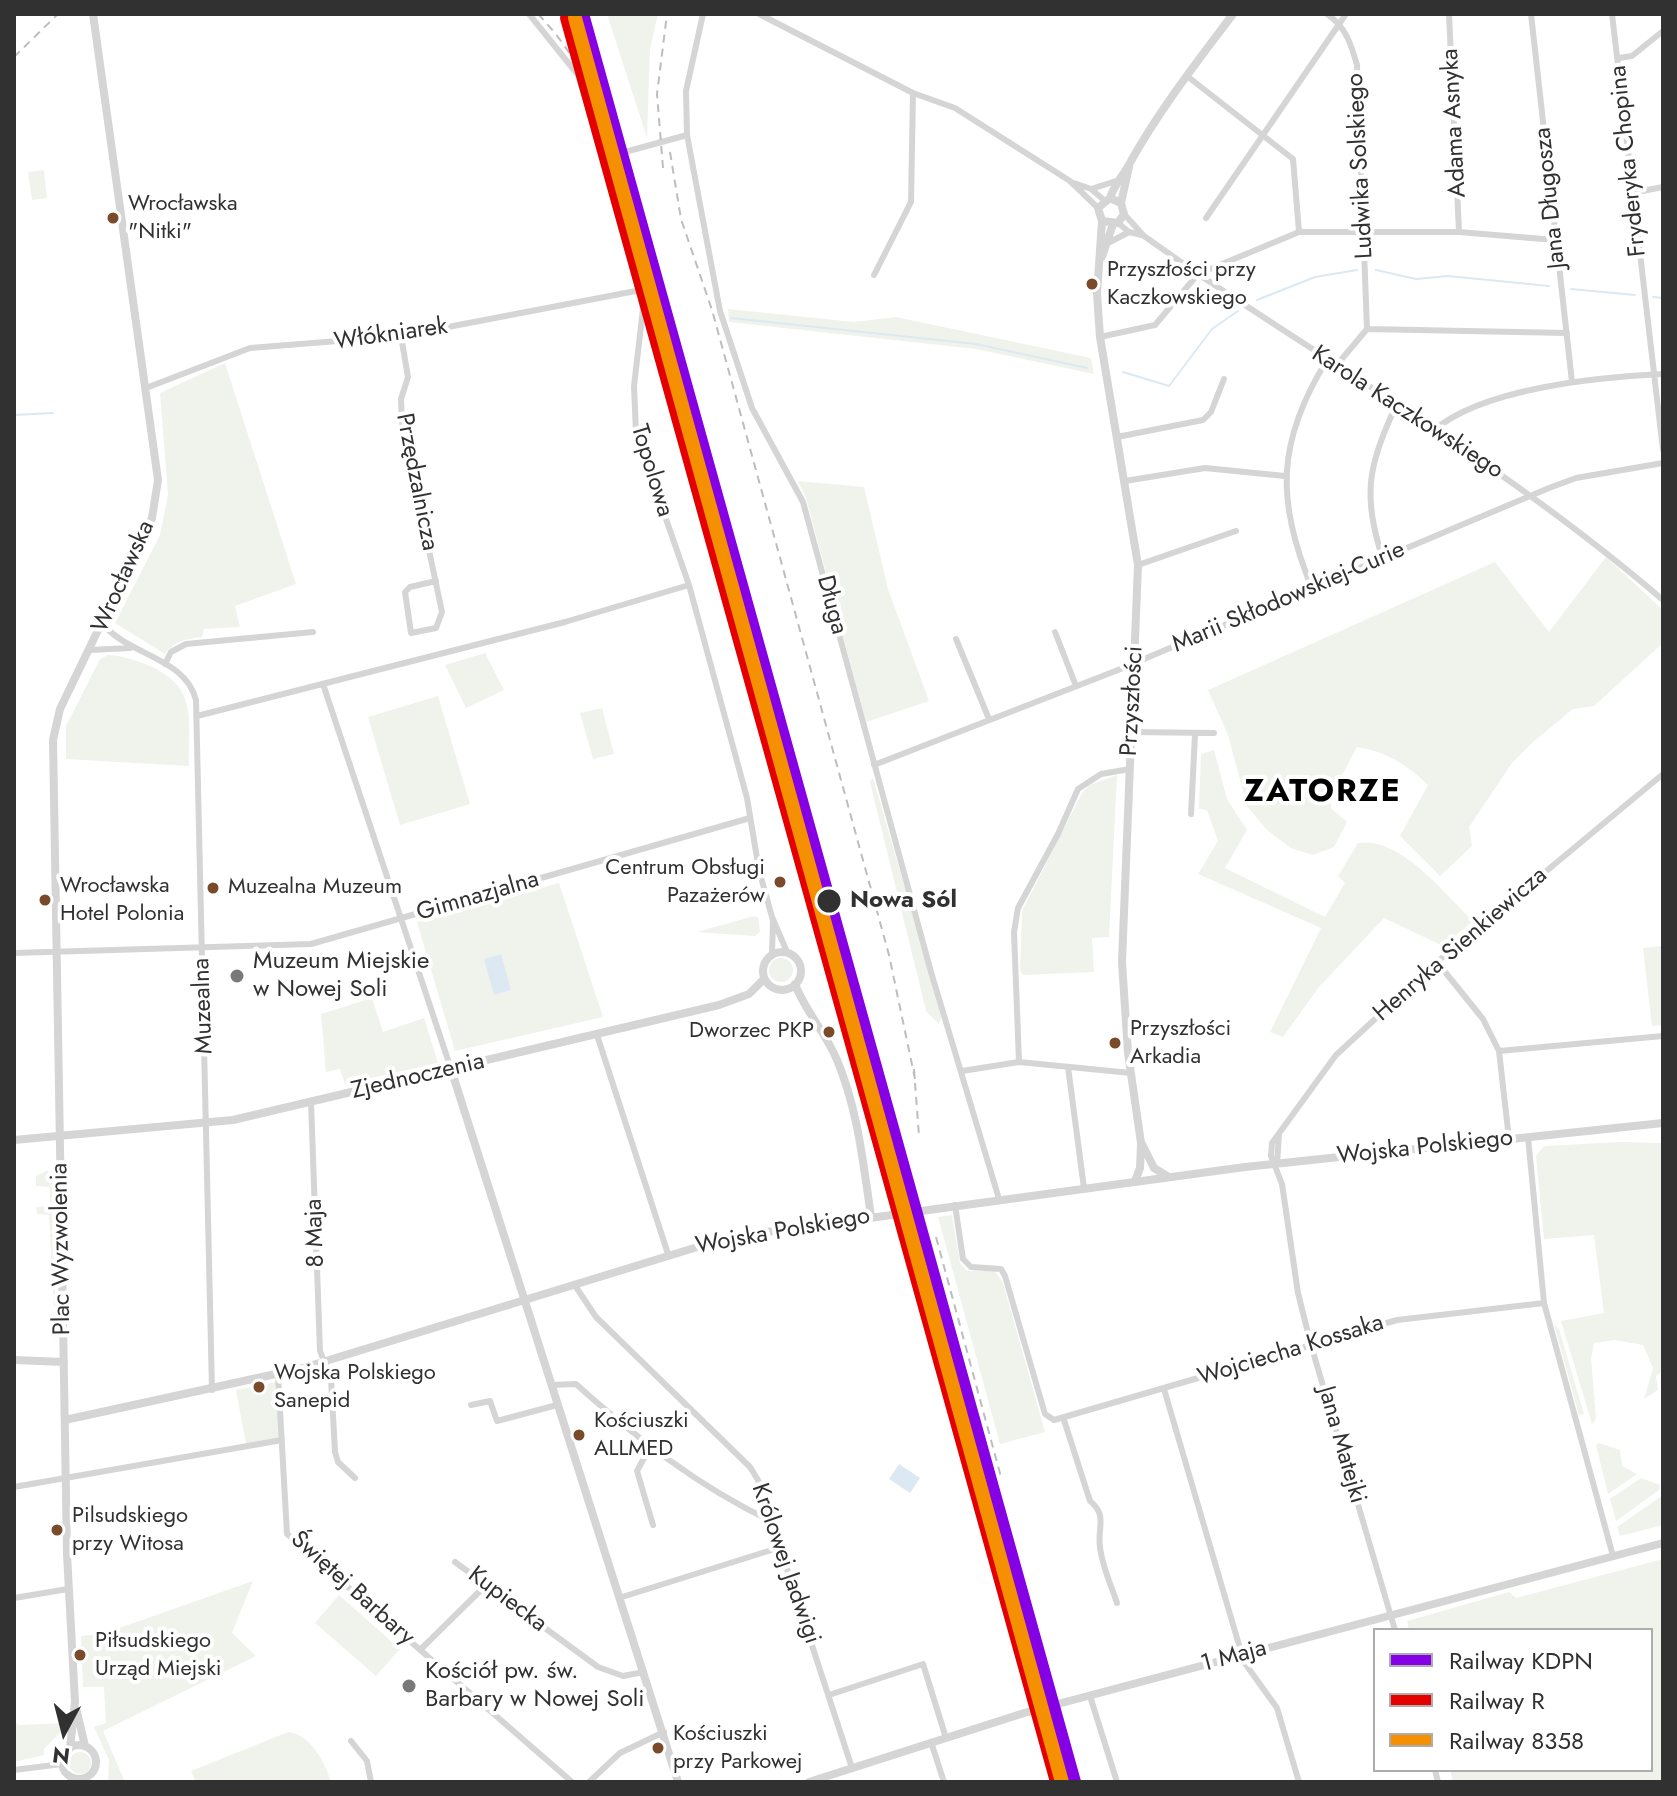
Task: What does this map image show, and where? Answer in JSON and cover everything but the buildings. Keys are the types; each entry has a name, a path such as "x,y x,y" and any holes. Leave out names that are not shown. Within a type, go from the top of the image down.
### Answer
{"street":[{"name":"Wrocławska","path":"60,1136 54,724 152,518 158,480 93,14"},
{"name":"Topolowa","path":"529,14 578,75 641,290 643,325 634,386 634,419 642,452 689,585 741,771 751,839 773,920"},
{"name":"Długa","path":"703,14 686,91 687,135 720,311 752,408 803,502 874,765 999,1199"},
{"path":"759,14 913,93 955,108 1070,181 1098,208 1102,221 1115,224"},
{"path":"1098,208 1129,166 1145,135 1233,14"},
{"path":"1327,14 1339,22"},
{"path":"1206,218 1346,14"},
{"name":"Adama Asnyka","path":"1449,14 1459,232"},
{"name":"Jana Długosza","path":"1531,14 1572,382"},
{"name":"Fryderyka Chopina","path":"1612,14 1663,450"},
{"name":"Ludwika Solskiego","path":"1339,22 1357,65 1366,230 1367,329"},
{"path":"1619,58 1632,56 1663,31"},
{"path":"1187,76 1264,133 1293,159 1299,232"},
{"path":"874,275 911,202 913,93"},
{"path":"603,158 687,135"},
{"path":"1100,262 1115,224 1124,214 1121,203 1129,166"},
{"path":"1070,181 1121,203"},
{"path":"1091,189 1116,181"},
{"path":"1632,193 1663,187"},
{"name":"Karola Kaczkowskiego","path":"1124,214 1144,236 1198,274 1533,496 1592,539 1663,600"},
{"name":"Przyszłości","path":"1102,221 1100,337 1138,565 1122,962 1131,1073 1141,1143 1140,1168 1135,1181"},
{"name":"Karola Kaczkowskiego","path":"1115,224 1144,236"},
{"path":"1110,242 1129,232"},
{"path":"1100,337 1155,325 1198,274 1233,256 1299,232 1459,232 1555,240"},
{"name":"Włókniarek","path":"146,388 250,348 401,336 641,290"},
{"path":"1336,366 1367,329 1567,333"},
{"name":"Przędzalnicza","path":"401,336 408,377 401,414 436,581 442,619 436,628 411,633 405,592 410,587 436,581"},
{"path":"1312,588 1293,541 1285,476 1289,445 1303,400 1327,360"},
{"path":"1433,431 1447,419 1538,388 1663,374"},
{"path":"1117,437 1203,420 1211,412 1224,379"},
{"path":"1383,559 1373,531 1369,477 1375,454 1396,406"},
{"name":"Marii Skłodowskiej-Curie","path":"874,765 1135,662 1576,478 1663,463"},
{"path":"1125,481 1205,468 1285,476"},
{"path":"1138,565 1236,531"},
{"path":"197,716 565,622 689,585"},
{"name":"Muzealna","path":"103,624 130,648 187,678 194,692 208,1123 212,1390"},
{"path":"165,664 171,652 186,644 313,632"},
{"path":"1055,632 1076,686"},
{"path":"956,639 989,719"},
{"path":"90,650 130,648"},
{"path":"323,684 451,1069 680,1782"},
{"path":"1131,732 1214,733"},
{"path":"1191,814 1195,735"},
{"path":"1019,1062 1014,932 1018,908 1078,789 1101,774 1130,769"},
{"name":"Henryka Sienkiewicza","path":"1277,1164 1279,1134 1336,1055 1437,962 1663,774"},
{"name":"Gimnazjalna","path":"14,953 311,944 750,818"},
{"path":"773,920 787,952 799,963 800,974 795,984 781,990 771,987 764,979 764,962 772,954 787,952"},
{"path":"772,954 773,920"},
{"path":"1437,962 1483,1019 1499,1051 1509,1139"},
{"name":"Zjednoczenia","path":"14,1140 208,1123 311,1102 731,1002 754,991 764,979"},
{"path":"795,984 833,1052 847,1088 862,1148 871,1216"},
{"path":"597,1035 668,1254"},
{"path":"1499,1051 1663,1036"},
{"path":"962,1071 1019,1062 1131,1073"},
{"path":"1068,1067 1084,1188"},
{"name":"8 Maja","path":"311,1102 320,1351 324,1362"},
{"name":"Wojska Polskiego","path":"65,1420 278,1375 730,1237 1167,1177 1663,1123"},
{"name":"Wojska Polskiego","path":"1617,1130 1663,1130"},
{"name":"Plac Wyzwolenia","path":"60,1136 65,1478 75,1702"},
{"path":"1528,1137 1544,1303 1613,1556"},
{"name":"Przyszłości","path":"1141,1143 1154,1168 1167,1177"},
{"name":"Jana Matejki","path":"1277,1164 1298,1293 1311,1345 1394,1628"},
{"name":"Wojciecha Kossaka","path":"955,1205 966,1264 977,1268 992,1266 1001,1269 1005,1276 1045,1414 1054,1420 1397,1320 1544,1303"},
{"name":"Królowej Jadwigi","path":"574,1284 596,1317 750,1467 781,1547 852,1768"},
{"path":"14,1360 64,1362"},
{"path":"324,1362 331,1379 335,1452 338,1462 355,1478"},
{"name":"Świętej Barbary","path":"278,1375 287,1534 572,1782"},
{"path":"551,1385 576,1384 613,1418 725,1499 772,1521"},
{"path":"1164,1389 1242,1655 1277,1708 1299,1782"},
{"path":"471,1405 490,1401 497,1421 557,1405"},
{"path":"1063,1417 1090,1501 1098,1508 1102,1521 1099,1545 1117,1603"},
{"path":"14,1487 282,1440"},
{"path":"651,1445 637,1471 653,1525"},
{"name":"1 Maja","path":"812,1782 931,1742 1090,1696 1390,1613 1663,1543"},
{"path":"619,1598 781,1547"},
{"name":"Kupiecka","path":"455,1562 598,1667 623,1676 644,1672"},
{"path":"420,1650 485,1586"},
{"path":"14,1598 68,1589"},
{"path":"829,1695 923,1664 946,1738"},
{"path":"1090,1696 1117,1782"},
{"path":"62,1764 76,1780 94,1777 96,1759 85,1746 75,1702"},
{"path":"62,1764 70,1748 75,1702"},
{"path":"589,1782 620,1753 664,1732"},
{"path":"351,1741 367,1761 371,1782"},
{"path":"931,1742 944,1782"},
{"path":"70,1748 85,1746"},
{"path":"14,1770 62,1764"}],"shaded area":[{"path":"607,14 658,14 650,49 647,138"},
{"path":"44,170 47,198 32,200 28,172"},
{"path":"728,309 854,322 896,317 1091,358 1094,374 976,349 729,322"},
{"path":"225,363 296,584 235,606 240,627 204,629 202,637 181,641 165,654 115,623 160,535 168,495 160,393"},
{"path":"798,481 864,487 888,589 929,701 866,722 806,498"},
{"path":"1606,557 1663,610 1663,643 1594,706 1573,709 1512,763 1469,827 1472,846 1440,876 1400,836 1428,785 1404,765 1378,752 1357,747 1331,796 1331,808 1347,822 1334,847 1313,855 1291,848 1267,830 1247,806 1228,735 1208,690 1495,562 1549,632"},
{"path":"485,653 504,690 466,708 445,665"},
{"path":"108,655 150,666 177,684 188,707 189,766 66,759 66,726 100,659"},
{"path":"438,696 470,804 400,825 368,717"},
{"path":"602,708 614,754 593,759 580,713"},
{"path":"1214,750 1227,799 1247,830 1225,868 1325,917 1345,883 1338,876 1358,843 1374,843 1405,857 1473,921 1443,946 1384,918 1319,987 1283,1037 1270,1032 1321,928 1198,874 1218,841 1207,810 1199,809 1201,754"},
{"path":"1117,775 1109,937 1092,938 1094,972 1023,975 1020,970 1022,911 1082,793 1090,785"},
{"path":"873,778 942,1016 939,1024 926,1011 870,782"},
{"path":"559,883 603,1017 455,1051 417,922"},
{"path":"758,917 760,932 755,936 697,932"},
{"path":"1663,946 1663,1025 1652,1026 1643,948"},
{"path":"501,954 511,990 494,995 484,959"},
{"path":"781,958 790,961 793,970 790,979 781,982 772,979 769,970 772,961"},
{"path":"372,998 383,1032 424,1018 438,1063 345,1084 340,1069 326,1072 321,1014"},
{"path":"876,1101 904,1203 893,1204 886,1197 880,1134 870,1103"},
{"path":"1663,1143 1663,1371 1656,1376 1658,1390 1644,1399 1653,1368 1643,1345 1615,1340 1594,1343 1591,1358 1596,1419 1592,1424 1561,1321 1604,1313 1594,1235 1544,1239 1536,1156 1544,1146"},
{"path":"48,1170 48,1179 53,1179 56,1346 49,1215 37,1214 36,1207 50,1206 50,1187 36,1186 36,1176"},
{"path":"952,1215 960,1263 967,1271 995,1271 1003,1283 1045,1432 1000,1444 938,1217"},
{"path":"1554,1324 1559,1329 1584,1414 1579,1415"},
{"path":"276,1382 279,1439 246,1444 236,1390"},
{"path":"1599,1443 1620,1450 1622,1466 1637,1474 1608,1494 1596,1445"},
{"path":"899,1464 920,1478 910,1493 889,1479"},
{"path":"1641,1478 1660,1485 1659,1490 1616,1521 1610,1499"},
{"path":"1663,1495 1663,1525 1620,1536 1617,1527"},
{"path":"1663,1559 1663,1782 1453,1782 1450,1772 1653,1772 1653,1628 1409,1628 1407,1621 1509,1592 1516,1598"},
{"path":"253,1581 232,1633 256,1656 103,1731 125,1782 108,1782 109,1760 94,1727 106,1723 104,1687 83,1687 81,1636 105,1633"},
{"path":"339,1595 400,1649 376,1676 315,1623"},
{"path":"14,1722 19,1725 64,1723 64,1729 44,1749 44,1755 14,1762"},
{"path":"288,1732 310,1744 331,1782 196,1782 191,1771"},
{"path":"80,1752 88,1755 91,1763 88,1771 80,1774 72,1771 69,1763 72,1755"}],"waterway":[{"path":"1257,300 1315,277 1357,270"},
{"path":"1376,270 1416,279 1448,276 1549,286"},
{"path":"1571,289 1635,295"},
{"path":"1653,297 1663,298"},
{"path":"1123,372 1169,386 1212,329 1238,311"},
{"path":"731,318 976,344 1087,368"},
{"path":"14,415 53,413"}],"railway":[{"path":"14,57 58,14"},
{"path":"538,14 563,44 584,77 600,111 614,147 655,298"},
{"path":"663,168 657,94 667,14"},
{"path":"670,152 681,219 712,310 889,955 915,1079"},
{"path":"676,373 805,839"},
{"path":"914,1069 919,1136"},
{"path":"936,1237 1001,1477"}],"rail line":[{"name":"KDPN","path":"582,14 1074,1782"},
{"name":"R","path":"567,18 1057,1782"},
{"name":"8358","path":"575,18 1062,1782"}],"place":[{"name":"Wrocławska \"Nitki\"","path":"113,218"},
{"name":"Przyszłości przy Kaczkowskiego","path":"1092,284"},
{"name":"Centrum Obsługi Pazażerów","path":"780,882"},
{"name":"Muzealna Muzeum","path":"213,888"},
{"name":"Wrocławska Hotel Polonia","path":"45,900"},
{"name":"Nowa Sól","path":"829,901"},
{"name":"Muzeum Miejskie w Nowej Soli","path":"237,976"},
{"name":"Dworzec PKP","path":"829,1032"},
{"name":"Przyszłości Arkadia","path":"1115,1043"},
{"name":"Wojska Polskiego Sanepid","path":"259,1387"},
{"name":"Kościuszki ALLMED","path":"579,1435"},
{"name":"Pilsudskiego przy Witosa","path":"57,1530"},
{"name":"Piłsudskiego Urząd Miejski","path":"80,1655"},
{"name":"Kościół pw. św. Barbary w Nowej Soli","path":"409,1686"},
{"name":"Kościuszki przy Parkowej","path":"658,1748"}],"district":[{"name":"ZATORZE","path":"1323,793"}]}
